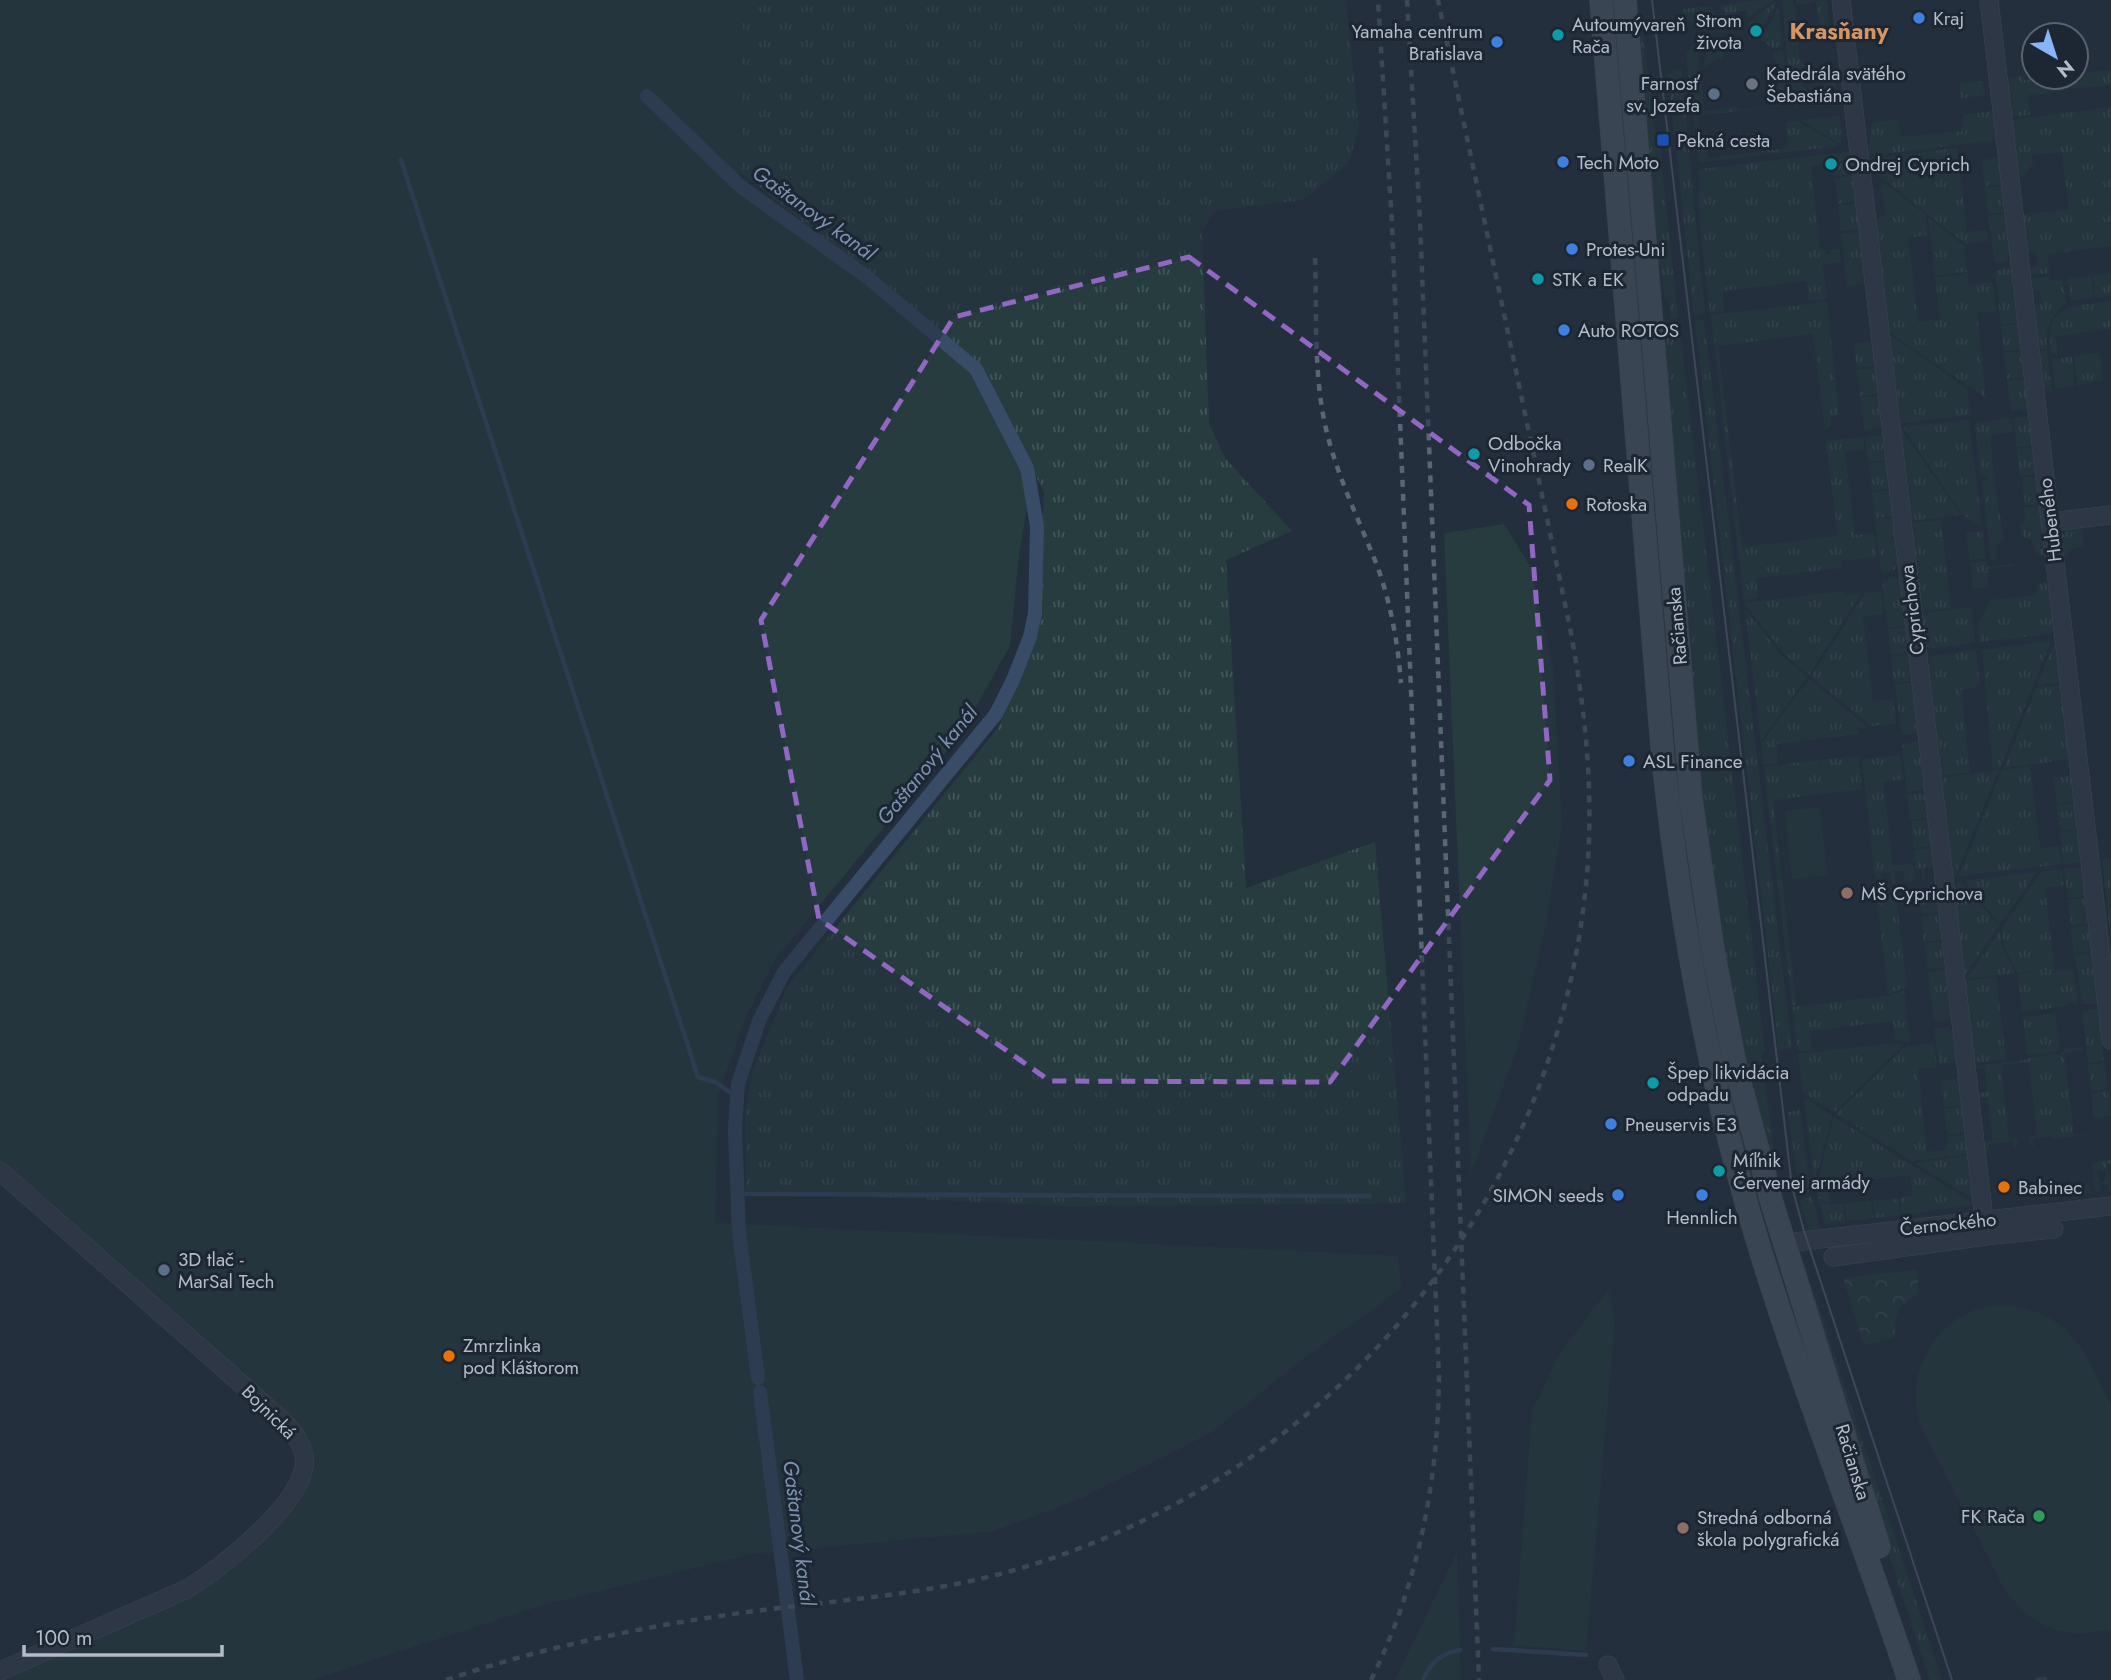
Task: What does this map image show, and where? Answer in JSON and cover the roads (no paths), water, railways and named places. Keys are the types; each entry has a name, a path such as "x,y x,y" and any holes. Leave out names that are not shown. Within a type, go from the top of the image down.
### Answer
{"main road":[{"name":"Račianska","path":"1617,0 1602,11 1660,721 1673,852 1689,953 1712,1070 1759,1248 1909,1680"},
{"name":"Račianska","path":"1625,0 1693,816 1713,950 1746,1110 1785,1244 1922,1680"},
{"path":"1759,1248 1785,1244"}],"street":[{"name":"Cyprichova","path":"1841,0 1985,1228"},
{"name":"Hubeného","path":"1989,0 2111,1040"},
{"path":"2050,522 2111,515"},
{"name":"Bojnická","path":"0,1171 282,1420 297,1437 303,1452 304,1466 299,1482 270,1522 237,1554 212,1573 187,1589 0,1671"},
{"name":"Černockého","path":"1785,1244 1985,1228 2111,1206"},
{"path":"1833,1256 1985,1228 2054,1229"}],"waterway":[{"name":"Gaštanový kanál","path":"647,96 740,186 867,277 976,369 1027,468 1037,526 1035,613 1030,637 996,714 784,972 759,1021 738,1084 735,1130 739,1233 758,1378"},
{"path":"401,160 698,1077 715,1082 737,1097"},
{"path":"739,1194 1370,1196"},
{"name":"Gaštanový kanál","path":"760,1392 797,1680"},
{"path":"1493,1649 1586,1655"},
{"path":"1423,1680 1437,1660 1460,1650"},
{"path":"2038,1680 2045,1679"}],"tram line":[{"path":"1652,0 1792,1187 1804,1231 1952,1680"}],"railway":[{"path":"1371,1680 1401,1607 1422,1533 1435,1456 1439,1377 1392,224 1378,0"},
{"path":"1407,0 1420,221 1479,1680"},
{"path":"446,1680 584,1641 655,1627 726,1615 905,1593 976,1580 1011,1571 1126,1529 1231,1471 1326,1398 1408,1313 1476,1216 1530,1109 1567,995 1587,874 1589,779 1584,716 1569,623 1438,0"},
{"path":"1315,258 1316,346 1327,433 1350,501 1383,582 1393,625 1401,683"}],"place":[{"name":"Kraj","path":"1919,18"},
{"name":"Strom života","path":"1756,31"},
{"name":"Autoumývareň Rača","path":"1558,35"},
{"name":"Yamaha centrum Bratislava","path":"1497,42"},
{"name":"Katedrála svätého Šebastiána","path":"1752,84"},
{"name":"Farnosť sv. Jozefa","path":"1714,94"},
{"name":"Pekná cesta","path":"1663,140"},
{"name":"Tech Moto","path":"1563,162"},
{"name":"Ondrej Cyprich","path":"1831,164"},
{"name":"Protes-Uni","path":"1572,249"},
{"name":"STK a EK","path":"1538,279"},
{"name":"Auto ROTOS","path":"1564,330"},
{"name":"Odbočka Vinohrady","path":"1474,454"},
{"name":"RealK","path":"1589,465"},
{"name":"Rotoska","path":"1572,504"},
{"name":"ASL Finance","path":"1629,761"},
{"name":"MŠ Cyprichova","path":"1847,893"},
{"name":"Špep likvidácia odpadu","path":"1653,1083"},
{"name":"Pneuservis E3","path":"1611,1124"},
{"name":"Míľnik Červenej armády","path":"1719,1171"},
{"name":"Babinec","path":"2004,1187"},
{"name":"SIMON seeds","path":"1618,1195"},
{"name":"Hennlich","path":"1702,1195"},
{"name":"3D tlač - MarSal Tech","path":"164,1270"},
{"name":"Zmrzlinka pod Kláštorom","path":"449,1356"},
{"name":"FK Rača","path":"2039,1516"},
{"name":"Stredná odborná škola polygrafická","path":"1683,1528"}],"district":[{"name":"Krasňany","path":"1839,31"}]}
